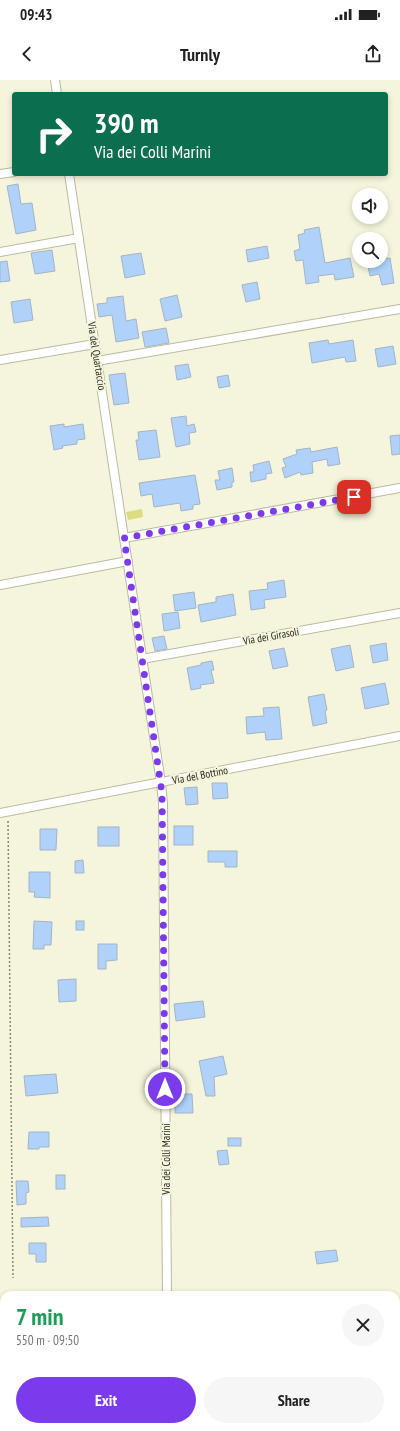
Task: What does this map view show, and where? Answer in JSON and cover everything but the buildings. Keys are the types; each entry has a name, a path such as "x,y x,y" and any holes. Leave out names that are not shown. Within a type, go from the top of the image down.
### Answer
{"street":[{"path":"55,80 57,92"},
{"path":"0,174 12,172"},
{"name":"Via del Quartaccio","path":"69,176 124,538"},
{"path":"0,252 79,238"},
{"path":"97,361 400,309"},
{"path":"0,360 95,344"},
{"path":"124,538 400,488"},
{"name":"Via dei Colli Marini","path":"124,538 161,783 163,811 166,1291"},
{"path":"0,585 128,561"},
{"name":"Via dei Girasoli","path":"142,659 400,613"},
{"name":"Via del Bottino","path":"4,812 400,736"}],"path":[{"path":"4,812 13,1278"}],"shaded area":[{"path":"142,509 143,517 128,520 126,512"}],"route":[{"path":"165,1089 163,803 124,538 354,497"}]}
